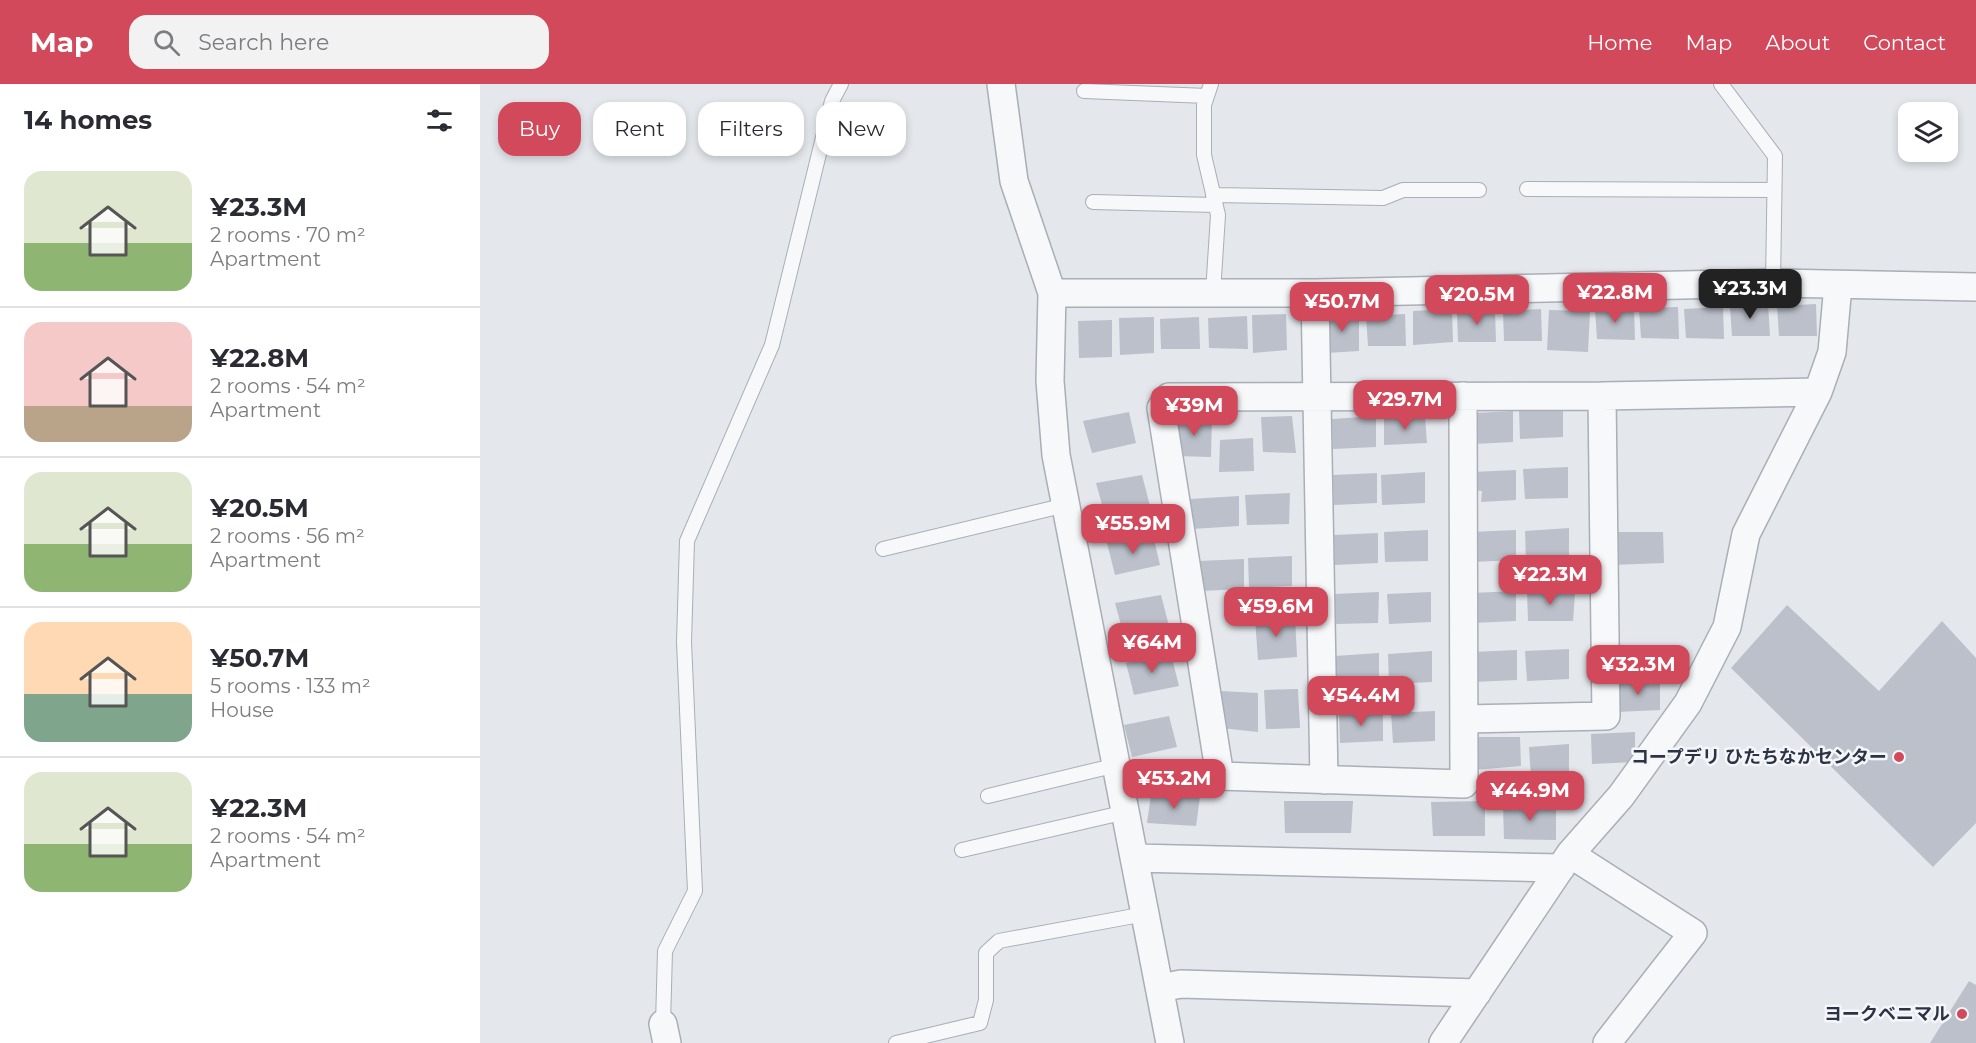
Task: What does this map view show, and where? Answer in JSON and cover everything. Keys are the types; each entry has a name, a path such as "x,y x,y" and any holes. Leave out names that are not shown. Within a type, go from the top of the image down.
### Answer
{"street":[{"path":"1001,84 1014,181 1052,293 1050,381 1056,455 1170,1043"},
{"path":"1052,293 1315,293 1773,284 1976,287"},
{"path":"1443,1043 1566,861 1621,796 1688,703 1727,627 1746,534 1818,392 1832,352 1838,285"},
{"path":"1315,293 1324,780"},
{"path":"1463,396 1464,784 1220,776 1161,408 1169,397 1318,397 1463,396 1602,396 1818,392"},
{"path":"1464,718 1605,717 1602,396"},
{"path":"1135,858 1566,861 1693,933 1608,1043"},
{"path":"1160,988 1181,984 1477,993"}],"lane":[{"path":"665,1033 665,951 695,891 684,642 687,541 772,345 832,101 841,84"},
{"path":"1721,84 1775,156 1773,284"},
{"path":"1084,91 1209,90 1204,105 1204,154 1218,215 1213,293"},
{"path":"1527,189 1774,190"},
{"path":"1093,202 1383,198 1403,190 1479,190"},
{"path":"883,549 1066,505"},
{"path":"988,796 1117,765"},
{"path":"962,850 1126,812"},
{"path":"896,1043 980,1023 986,1000 986,953 999,941 1145,914"}],"building":[{"path":"1768,304 1770,336 1732,336 1730,306"},
{"path":"1816,304 1817,336 1779,336 1777,306"},
{"path":"1678,307 1679,339 1641,338 1639,308"},
{"path":"1723,307 1724,339 1686,338 1684,309"},
{"path":"1634,308 1635,340 1597,339 1595,309"},
{"path":"1452,309 1453,342 1413,345 1413,311"},
{"path":"1541,309 1542,341 1504,341 1503,311"},
{"path":"1495,310 1496,342 1458,342 1457,312"},
{"path":"1549,310 1590,311 1588,352 1547,350"},
{"path":"1286,314 1287,350 1253,353 1252,315"},
{"path":"1359,314 1359,351 1326,353 1325,315"},
{"path":"1405,314 1406,346 1368,346 1366,316"},
{"path":"1247,316 1248,349 1209,348 1208,318"},
{"path":"1154,317 1154,353 1120,355 1119,318"},
{"path":"1199,317 1200,349 1161,349 1160,319"},
{"path":"1112,320 1112,357 1079,358 1078,321"},
{"path":"1563,407 1563,437 1520,439 1519,409"},
{"path":"1513,411 1513,442 1474,444 1475,413"},
{"path":"1129,412 1136,443 1092,453 1083,421"},
{"path":"1177,416 1212,417 1211,457 1176,456"},
{"path":"1292,416 1296,453 1263,452 1261,417"},
{"path":"1376,416 1376,447 1333,449 1332,419"},
{"path":"1425,417 1427,443 1384,445 1384,419"},
{"path":"1253,438 1254,471 1219,472 1220,440"},
{"path":"1568,467 1568,498 1525,499 1523,469"},
{"path":"1516,470 1516,500 1481,502 1482,491 1472,490 1472,472"},
{"path":"1425,472 1425,503 1382,505 1381,475"},
{"path":"1377,473 1377,503 1334,505 1333,475"},
{"path":"1142,475 1150,506 1105,515 1096,483"},
{"path":"1290,493 1289,524 1247,525 1245,495"},
{"path":"1239,496 1239,526 1192,529 1190,499"},
{"path":"1569,528 1569,559 1526,561 1525,531"},
{"path":"1428,530 1428,561 1385,562 1384,532"},
{"path":"1516,530 1516,560 1473,562 1471,532"},
{"path":"1614,532 1663,532 1664,563 1611,565"},
{"path":"1378,533 1378,563 1335,565 1334,535"},
{"path":"1153,535 1160,565 1115,575 1107,543"},
{"path":"1292,556 1292,586 1249,588 1248,558"},
{"path":"1244,559 1244,589 1201,591 1199,561"},
{"path":"1516,591 1516,621 1473,623 1472,593"},
{"path":"1527,591 1575,593 1573,621 1528,621"},
{"path":"1379,592 1378,623 1336,624 1334,594"},
{"path":"1431,592 1431,622 1389,624 1387,594"},
{"path":"1161,595 1169,626 1124,636 1115,603"},
{"name":"コープデリ ひたちなかセンター","path":"1787,605 1879,691 1942,621 1976,658 1976,823 1933,867 1731,668"},
{"path":"1295,616 1297,657 1258,660 1255,618"},
{"path":"1569,649 1569,679 1527,681 1525,651"},
{"path":"1517,650 1517,680 1474,682 1473,652"},
{"path":"1432,651 1432,682 1389,684 1388,654"},
{"path":"1379,653 1379,684 1336,686 1335,656"},
{"path":"1171,654 1179,686 1134,695 1126,663"},
{"path":"1660,680 1660,710 1617,712 1616,682"},
{"path":"1298,689 1300,728 1266,729 1264,690"},
{"path":"1221,691 1258,693 1258,732 1221,728"},
{"path":"1383,710 1383,741 1340,743 1339,713"},
{"path":"1435,711 1435,741 1393,743 1391,713"},
{"path":"1169,716 1177,747 1132,757 1124,725"},
{"path":"1635,732 1635,762 1592,764 1591,734"},
{"path":"1473,737 1520,737 1521,766 1474,770"},
{"path":"1569,744 1569,775 1531,777 1529,747"},
{"path":"1151,795 1200,797 1196,826 1147,823"},
{"path":"1284,801 1353,801 1351,833 1285,833"},
{"path":"1485,801 1485,836 1433,836 1431,802"},
{"path":"1556,805 1556,840 1504,839 1503,806"},
{"name":"ヨークベニマル","path":"1969,981 1976,985 1976,1043 1930,1043"}],"place":[{"name":"コープデリ ひたちなかセンター","path":"1899,757"},
{"name":"ヨークベニマル","path":"1962,1014"}]}
